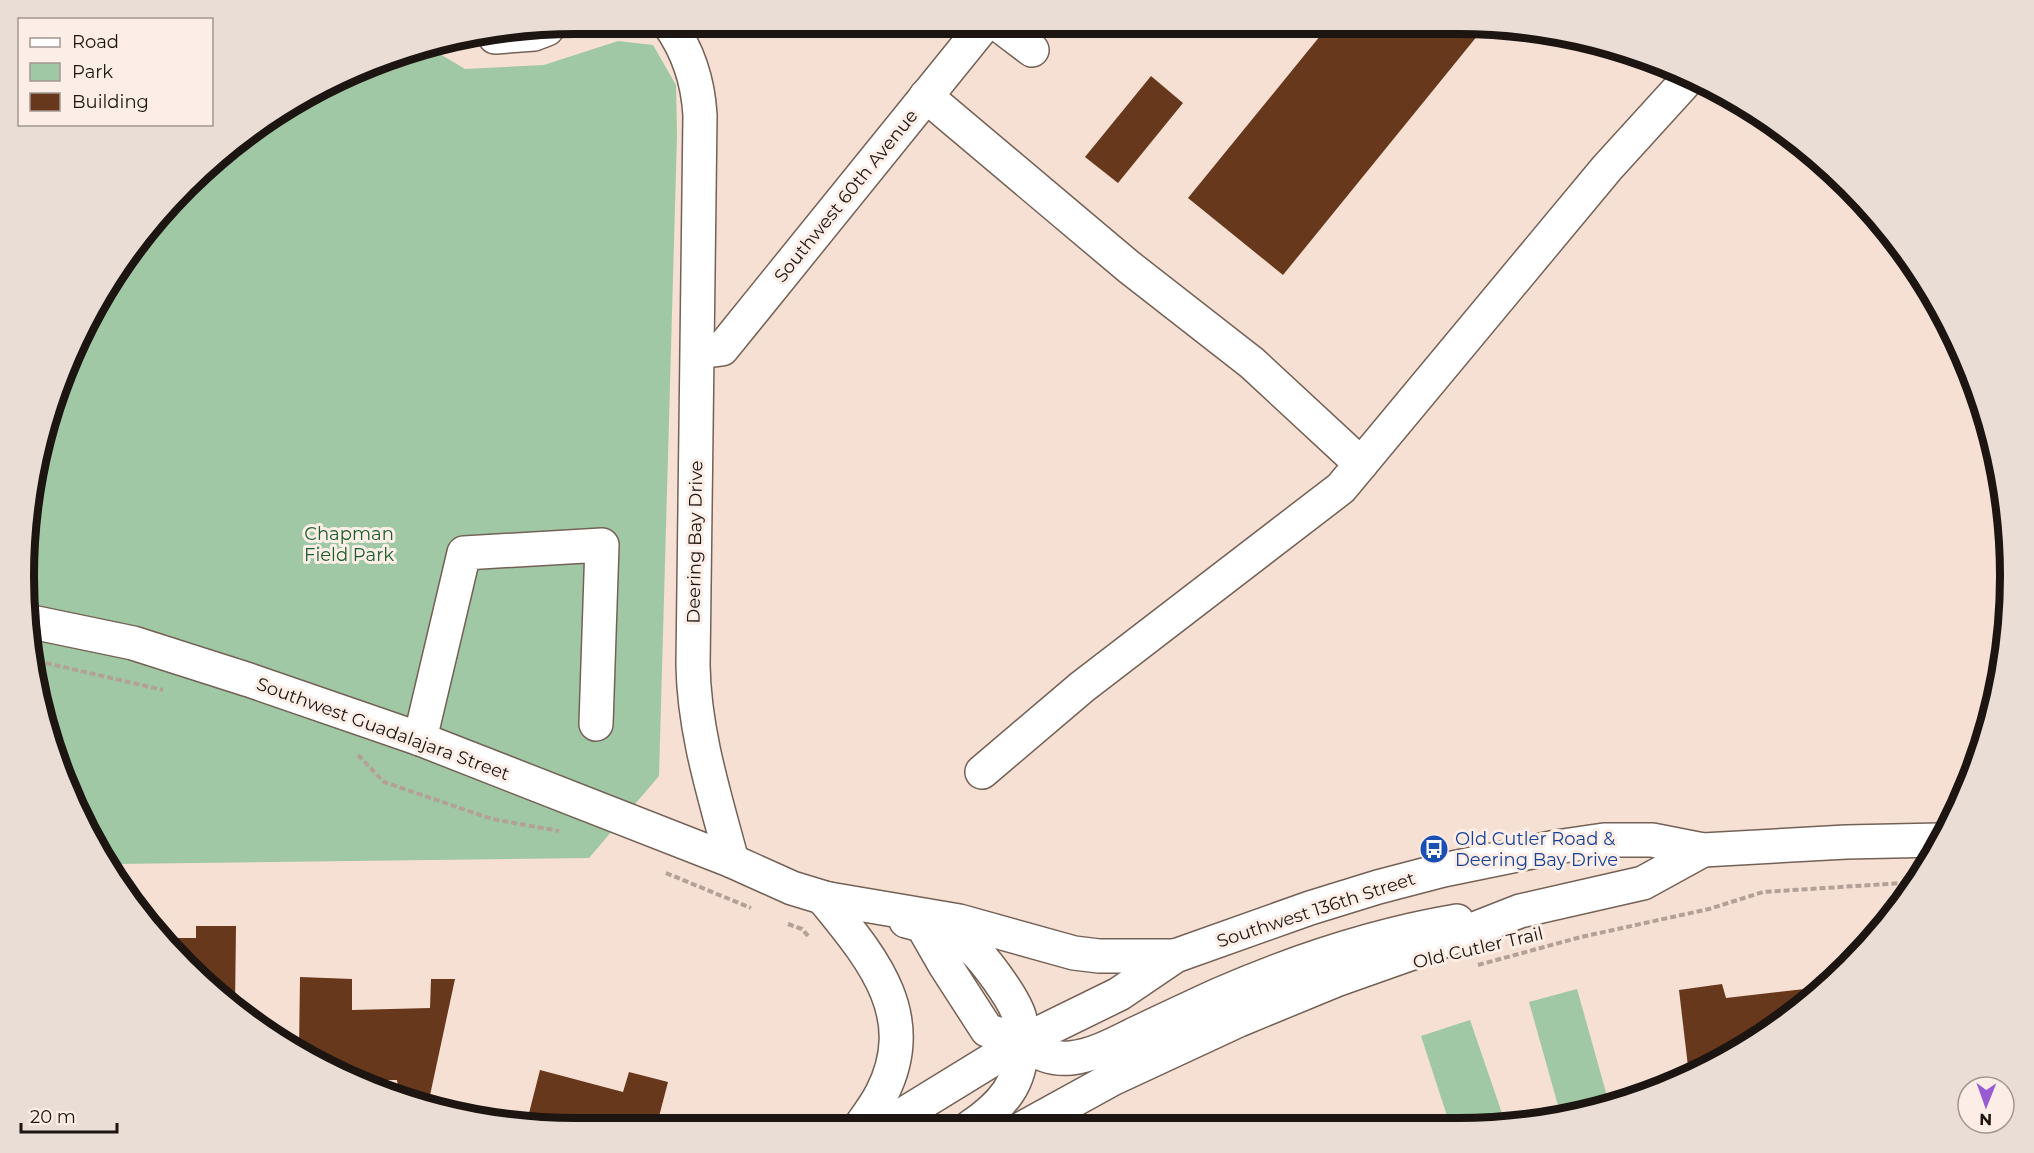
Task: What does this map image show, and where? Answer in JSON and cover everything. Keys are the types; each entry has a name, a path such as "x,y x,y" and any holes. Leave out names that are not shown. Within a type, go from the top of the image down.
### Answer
{"main road":[{"name":"Deering Bay Drive","path":"676,34 692,66 699,98 693,681 704,757 732,861"},
{"name":"Southwest 60th Avenue","path":"698,352 722,349 977,34"},
{"path":"1011,34 1032,50"},
{"path":"982,772 1082,687 1341,488 1607,168 1683,84"},
{"path":"926,96 1130,267 1252,363 1361,464"},
{"path":"420,739 464,553 602,545 596,724"},
{"name":"Southwest Guadalajara Street","path":"37,623 133,643 249,680 420,739 732,861"},
{"name":"Southwest 136th Street","path":"897,1118 1021,1042 1119,994 1175,956 1310,908 1378,887 1443,870 1556,847 1604,840 1652,840 1703,850 1846,842 1931,840"},
{"name":"Southwest 136th Street","path":"1041,1118 1141,1065 1239,1020 1336,980 1520,911 1642,883 1703,850"},
{"path":"732,861 792,888 922,925 987,1030 1021,1042 1035,1053 1052,1057 1073,1058 1095,1053 1219,995 1322,953 1410,929 1520,911"},
{"path":"823,898 959,921 1074,953 1099,956 1175,956"},
{"path":"823,898 876,967 887,991 895,1024 895,1051 891,1070 882,1094 866,1118"},
{"path":"982,1118 1011,1090 1021,1064 1021,1042"}],"path":[{"path":"42,662 171,692"},
{"path":"348,751 359,755 384,782 492,819 567,832"},
{"path":"663,872 759,912"},
{"name":"Old Cutler Trail","path":"1469,968 1581,937 1709,909 1763,892 1904,883"},
{"path":"781,921 802,929 814,942"}],"green space":[{"name":"Chapman Field Park","path":"618,41 653,45 676,85 677,135 659,776 589,858 117,864 90,816 76,784 53,717 39,647 34,576 39,506 53,436 76,369 107,305 147,247 193,193 247,147 305,107 369,76 438,53 465,69 544,65"},
{"path":"1577,989 1607,1096 1559,1109 1529,1002"},
{"path":"1470,1020 1503,1116 1448,1118 1421,1036"}],"building":[{"path":"1322,34 1478,35 1283,275 1188,198"},
{"path":"1151,76 1183,103 1118,183 1085,157"},
{"path":"196,926 236,926 235,997 193,960 173,938 196,938"},
{"path":"300,977 352,979 352,1010 430,1008 431,979 455,979 429,1098 398,1089 397,1080 377,1080 369,1077 299,1042"},
{"path":"1722,984 1726,998 1809,988 1759,1027 1729,1046 1688,1067 1679,990"},
{"path":"540,1070 623,1092 629,1072 668,1082 659,1118 528,1116"}],"place":[{"name":"Old Cutler Road & Deering Bay Drive","path":"1434,849"}]}
